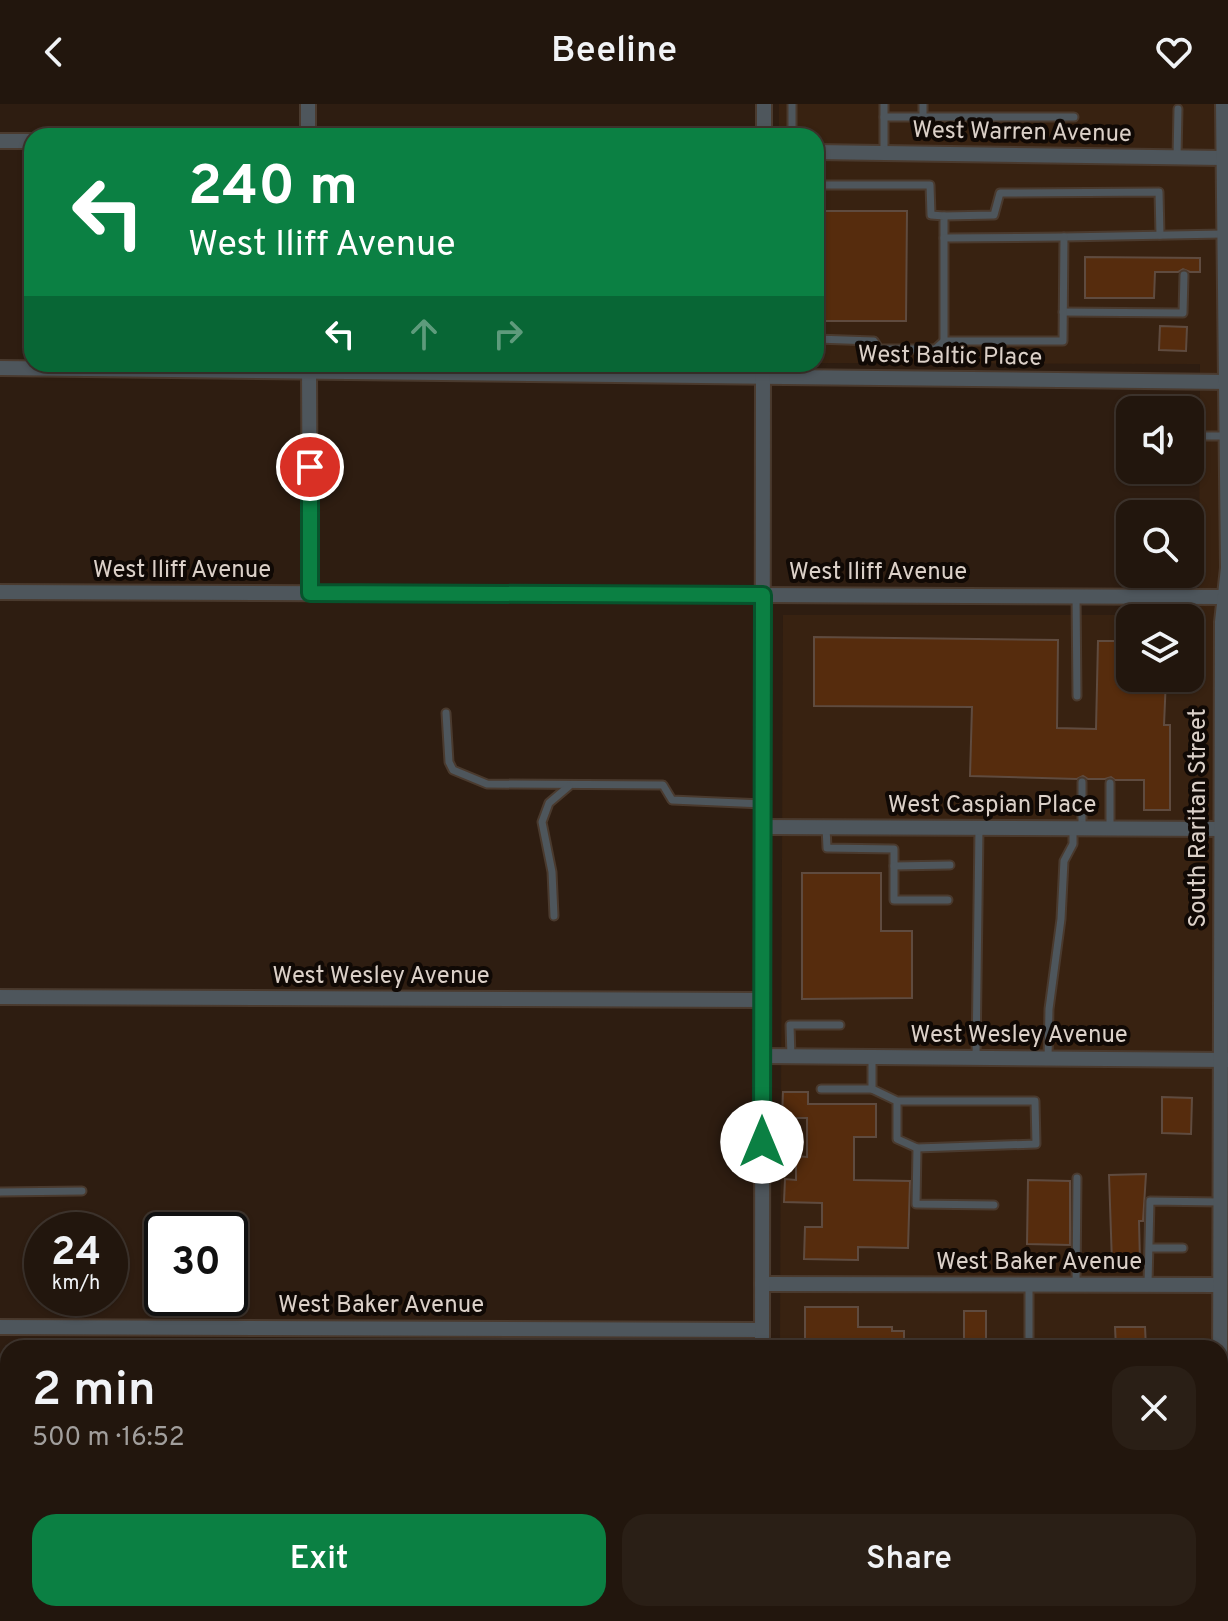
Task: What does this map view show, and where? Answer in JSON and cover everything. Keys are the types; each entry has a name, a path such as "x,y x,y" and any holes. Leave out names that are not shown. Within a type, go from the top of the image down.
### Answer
{"street":[{"path":"308,104 308,128"},
{"path":"764,104 764,128"},
{"name":"South Raritan Street","path":"1220,1340 1224,1218 1220,1202 1224,1095 1222,622 1228,568 1223,104"},
{"path":"0,141 24,141"},
{"name":"West Warren Avenue","path":"824,152 1225,158"},
{"name":"West Baltic Place","path":"0,368 24,368"},
{"path":"309,372 310,593"},
{"path":"762,1340 763,372"},
{"name":"West Baltic Place","path":"805,372 1227,382"},
{"name":"West Iliff Avenue","path":"0,592 1226,597"},
{"name":"West Caspian Place","path":"762,827 1221,829"},
{"name":"West Wesley Avenue","path":"0,997 762,1000"},
{"name":"West Wesley Avenue","path":"762,1056 1224,1060"},
{"name":"West Baker Avenue","path":"762,1284 1220,1285"},
{"name":"West Baker Avenue","path":"0,1327 762,1330"}],"lane":[{"path":"792,104 792,128"},
{"path":"884,104 884,153"},
{"path":"923,104 923,117"},
{"path":"1177,157 1178,109"},
{"path":"884,117 1074,117"},
{"path":"824,185 930,185 931,215 944,216 994,215 1000,193 1159,192 1160,235"},
{"path":"944,216 944,341"},
{"path":"944,238 1160,235 1225,239"},
{"path":"824,339 874,341 879,349 935,349 944,341 1063,341 1064,237"},
{"path":"1063,312 1183,313 1184,275"},
{"path":"1204,436 1226,436"},
{"path":"1076,596 1077,696"},
{"path":"446,713 449,762 453,770 487,784 663,785 672,800 763,804"},
{"path":"1048,1059 1049,1009 1061,919 1064,861 1078,828 1082,782"},
{"path":"1110,783 1110,828"},
{"path":"554,916 552,872 542,822 549,803 569,786"},
{"path":"826,827 827,848 894,849"},
{"path":"894,828 894,900 948,900"},
{"path":"976,1058 979,828"},
{"path":"894,866 950,865"},
{"path":"791,1057 790,1025 840,1025"},
{"path":"872,1057 872,1089"},
{"path":"821,1089 872,1089 897,1101 1035,1101 1036,1144 917,1148 897,1139 897,1101"},
{"path":"917,1148 916,1204 994,1205"},
{"path":"1076,1285 1077,1178"},
{"path":"0,1192 82,1191"},
{"path":"1148,1285 1150,1201 1220,1202"},
{"path":"1151,1248 1183,1248"},
{"path":"1029,1285 1029,1340"}],"shaded area":[{"path":"779,104 1228,104 1228,1340 780,1340 783,615 1116,615 1116,692 1204,692 1204,604 1199,604 1199,588 1204,588 1204,500 1199,500 1200,484 1204,484 1204,396 1200,396 1200,364 824,363 824,128 779,128"}],"building":[{"path":"824,211 907,211 906,321 824,321"},
{"path":"1085,257 1200,258 1200,272 1183,269 1178,272 1155,272 1154,298 1085,298"},
{"path":"1160,326 1187,327 1186,351 1159,350"},
{"path":"814,637 1058,640 1057,728 1096,729 1098,641 1116,641 1116,692 1165,692 1164,725 1170,725 1170,810 1144,810 1144,780 1115,780 1111,777 1088,779 1083,776 1077,779 970,776 972,707 814,706"},
{"path":"802,873 881,873 881,931 912,931 912,998 802,999"},
{"path":"783,1092 808,1092 808,1104 876,1104 876,1137 854,1137 854,1180 910,1181 908,1248 858,1247 858,1260 804,1259 805,1227 822,1227 822,1203 784,1202 785,1179 796,1180 796,1156 807,1157 807,1118 782,1118"},
{"path":"1162,1097 1192,1098 1191,1134 1162,1133"},
{"path":"1146,1174 1143,1221 1139,1221 1140,1262 1112,1263 1109,1175"},
{"path":"1028,1180 1070,1181 1070,1245 1027,1244"},
{"path":"805,1307 858,1307 858,1327 892,1327 892,1331 904,1331 904,1340 805,1340"},
{"path":"964,1311 986,1311 986,1340 964,1340"},
{"path":"1115,1327 1145,1327 1146,1340 1116,1340"}],"route":[{"path":"310,467 310,593 763,595 762,1142"}]}
